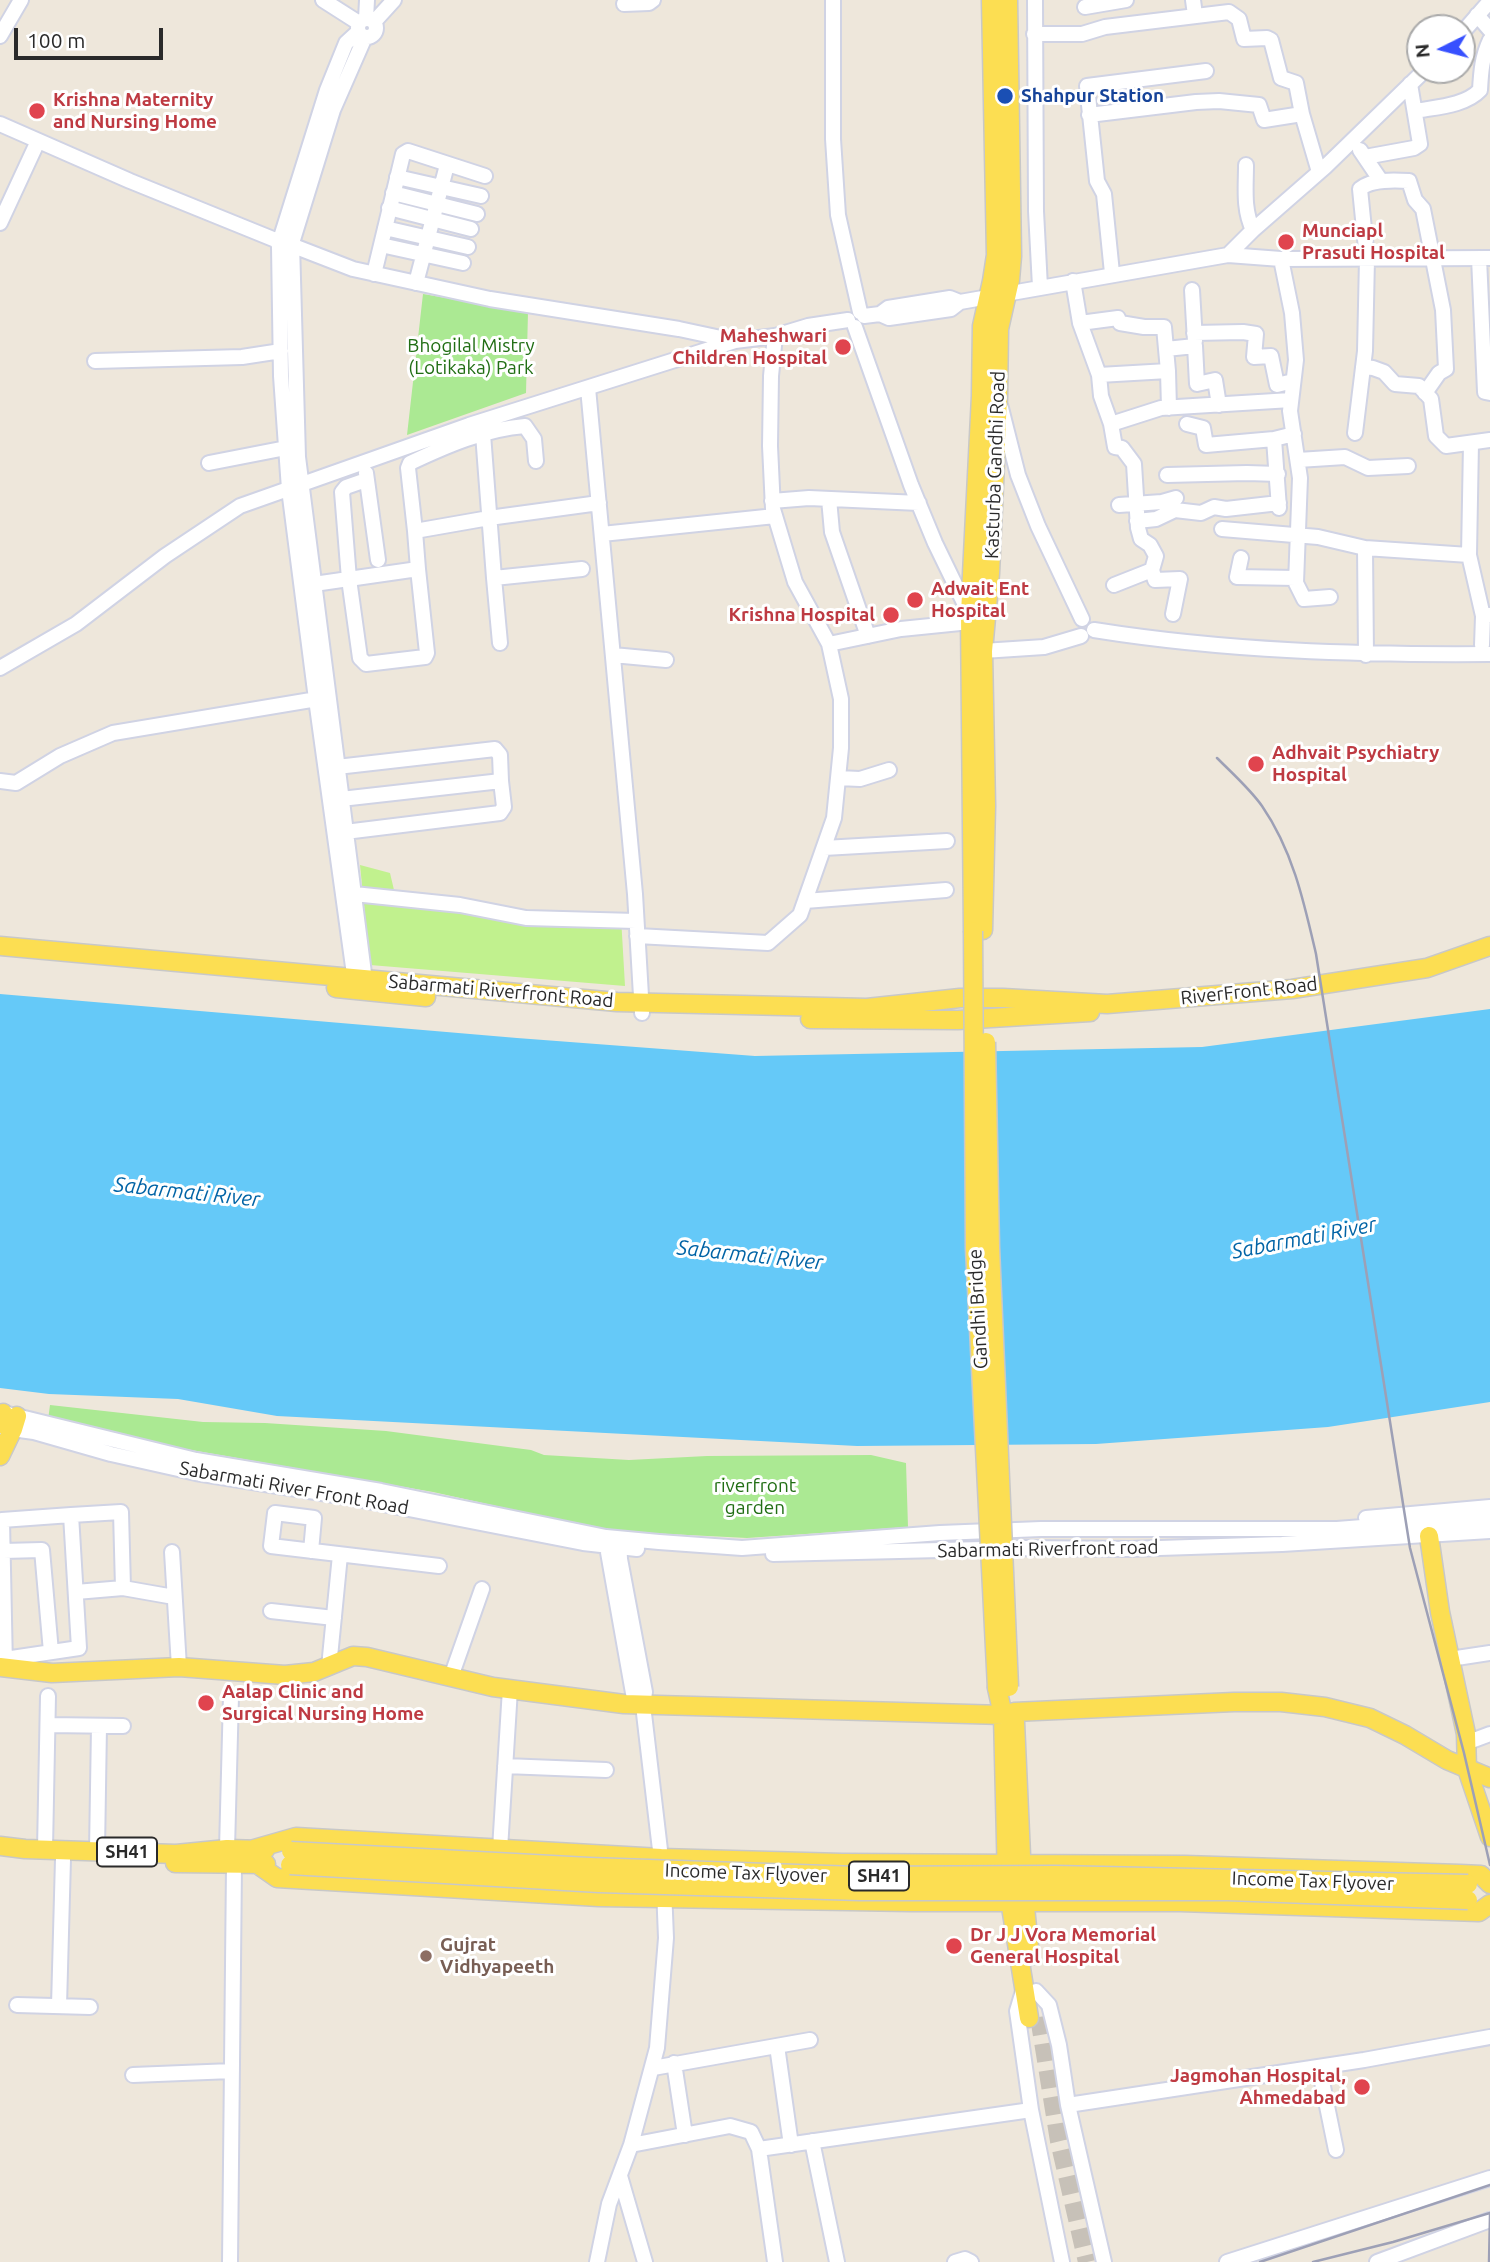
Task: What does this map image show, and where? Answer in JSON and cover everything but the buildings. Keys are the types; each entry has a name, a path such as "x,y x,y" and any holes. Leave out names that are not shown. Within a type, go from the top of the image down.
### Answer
{"main road":[{"name":"Kasturba Gandhi Road","path":"978,930 986,806 983,651 990,573 982,326 996,255 991,0"},
{"name":"Kasturba Gandhi Road","path":"978,930 970,611 987,451 998,397 999,329 1008,293 1012,256 1008,0"},
{"name":"Gandhi Bridge","path":"978,930 1003,1687 1009,1713 1015,1871 1025,1901"},
{"name":"Sabarmati Riverfront Road","path":"0,946 360,985"},
{"name":"RiverFront Road","path":"1003,998 1107,1004 1292,989 1427,968 1490,946"},
{"name":"RiverFront Road","path":"958,1020 1006,1019 1292,996 1427,973 1473,960 1490,952"},
{"name":"Sabarmati Riverfront Road","path":"0,958 642,1008 864,1021 958,1020"},
{"name":"Sabarmati Riverfront Road","path":"642,1008 867,1009 960,998 1003,998"},
{"path":"0,1456 5,1420"},
{"path":"1429,1536 1440,1612 1466,1743 1467,1769 1490,1837"},
{"path":"3,1664 52,1673 179,1667 285,1675 314,1672 353,1656 510,1689 643,1705 1009,1713 1281,1702 1325,1707 1377,1721 1467,1769 1490,1778"},
{"path":"984,1863 994,1853 1013,1817"},
{"path":"1013,1817 1044,1863"},
{"path":"1490,1885 1481,1875 1044,1863 1015,1871 984,1863 842,1863 661,1858 296,1838 255,1857 277,1878 599,1897 1180,1902 1479,1912 1490,1903"},
{"name":"SH41","path":"0,1846 255,1857"},
{"path":"0,1854 63,1859 231,1857"},
{"name":"Income Tax Flyover","path":"255,1857 832,1876 1097,1876 1468,1892 1490,1885"},
{"name":"Income Tax Flyover","path":"1468,1892 1490,1903"},
{"path":"1025,1901 1023,1947 1034,2018"},
{"path":"1023,1947 1025,1901"},
{"path":"988,1902 1023,1947"}],"street":[{"path":"0,36 21,0"},
{"path":"323,0 364,26"},
{"path":"364,26 367,0"},
{"path":"360,985 354,894 337,767 322,698 314,584 286,448 281,351 285,244 327,90 346,43 394,0"},
{"path":"624,4 649,3 653,0"},
{"path":"827,0 826,128 832,216 857,319 919,503 970,611"},
{"path":"833,0 833,139 838,215 857,319 916,484 970,611"},
{"path":"1035,0 1036,211 1040,287"},
{"path":"1085,7 1126,0"},
{"path":"1193,0 1195,15"},
{"path":"1490,1 1477,15 1490,30"},
{"path":"1034,34 1082,34 1105,27 1229,12 1239,19 1244,39 1271,40 1279,76 1283,80 1296,83 1319,172"},
{"path":"1415,111 1466,100 1477,94 1480,90 1485,51 1490,40"},
{"path":"1112,273 1104,194 1097,180 1086,89 1088,85 1206,71"},
{"path":"1365,157 1418,147 1421,139 1410,84"},
{"path":"1228,255 1410,84"},
{"path":"1089,115 1219,101 1259,105 1264,120 1302,114"},
{"path":"0,124 130,181 353,269 490,299 735,341"},
{"path":"1352,140 1381,181"},
{"path":"0,223 38,141"},
{"path":"374,274 403,154 408,151 485,176"},
{"path":"416,283 447,165"},
{"path":"1246,165 1245,204 1253,230"},
{"path":"397,177 481,196"},
{"path":"1355,433 1363,367 1367,259 1360,189 1363,185 1381,181 1406,181 1410,183 1415,200 1423,209 1443,310 1446,369 1439,373 1425,393"},
{"path":"393,193 477,214"},
{"path":"389,208 471,229"},
{"path":"385,228 468,247"},
{"path":"285,244 294,273 295,486 360,985"},
{"path":"381,245 463,263"},
{"path":"0,668 76,624 165,556 240,506 469,425 735,341 775,336 808,326 880,314 889,318 951,309 960,302 989,296 1228,255 1281,259 1485,258 1485,391 1490,393"},
{"path":"1281,259 1292,313 1296,360 1291,400 1300,478 1296,583 1304,599 1329,597"},
{"path":"1073,281 1080,323 1098,375 1115,447 1122,448 1134,464 1137,521 1141,539 1150,545 1156,556 1152,570 1155,580 1180,579 1172,614"},
{"path":"1192,290 1197,384 1215,380 1219,405"},
{"path":"1080,323 1118,318 1121,323 1164,327 1169,408"},
{"path":"1166,349 1195,339 1243,332 1255,334 1254,357 1271,356 1277,385 1293,381"},
{"path":"637,936 768,943 800,915 834,818 841,748 841,699 829,643 795,582 772,501 771,376 775,336"},
{"path":"95,361 242,356 281,351"},
{"path":"1363,367 1384,372 1395,384 1419,386 1431,399 1436,436 1446,446 1490,440"},
{"path":"1098,375 1168,371"},
{"path":"588,388 642,1008"},
{"path":"998,397 1018,475 1038,526 1082,620 1076,629 1088,633 1209,646 1366,654 1486,650 1486,615 1469,555 1471,443"},
{"path":"1111,424 1169,408 1291,400"},
{"path":"1187,424 1203,428 1206,445 1274,439 1294,434"},
{"path":"366,480 346,487 342,492 349,579 362,663 366,664 420,659 425,657 426,653 408,468 410,463 482,434 524,426 534,439 536,461"},
{"path":"482,434 500,643"},
{"path":"1137,521 1156,519 1175,510 1201,513 1214,508 1279,506 1274,439"},
{"path":"209,463 286,448"},
{"path":"987,451 1018,475"},
{"path":"1298,460 1345,457 1368,468 1408,466"},
{"path":"364,461 378,560"},
{"path":"1167,475 1247,472 1278,474"},
{"path":"772,501 809,498 919,503"},
{"path":"1119,505 1162,502 1176,498"},
{"path":"829,499 832,532 868,636"},
{"path":"415,531 599,503"},
{"path":"602,534 775,516"},
{"path":"1222,529 1318,537 1365,548 1469,555"},
{"path":"1365,548 1366,654"},
{"path":"1241,558 1237,577 1296,578"},
{"path":"314,584 418,569"},
{"path":"494,578 582,569"},
{"path":"1114,585 1152,570"},
{"path":"829,643 901,629 970,611"},
{"path":"983,651 1044,647 1088,633"},
{"path":"613,655 666,660"},
{"path":"0,781 16,783 60,756 113,733 322,698"},
{"path":"337,767 495,750 500,755 504,807 500,813 345,832"},
{"path":"838,778 860,779 889,770"},
{"path":"341,799 501,781"},
{"path":"824,848 947,841"},
{"path":"805,901 946,890"},
{"path":"354,894 460,905 526,918 636,921"},
{"path":"5,1420 196,1460 381,1491 613,1542 633,1693 643,1705 665,1898 666,1938 653,2068 631,2145 610,2204 597,2262"},
{"path":"1337,1529 1347,1520 1490,1507"},
{"path":"71,1515 79,1648 3,1664 2,1520 71,1515 121,1512 123,1588"},
{"name":"Sabarmati Riverfront road","path":"613,1542 659,1542 741,1548 940,1533 1041,1529 1337,1529 1490,1517"},
{"name":"Sabarmati Riverfront road","path":"613,1542 732,1557 1025,1548 1143,1549 1490,1531"},
{"path":"3,1551 42,1550 51,1652"},
{"path":"311,1551 439,1566"},
{"path":"172,1552 179,1667"},
{"path":"329,1667 340,1555"},
{"path":"76,1592 123,1588 174,1597"},
{"path":"451,1677 482,1589"},
{"path":"271,1611 334,1618"},
{"path":"1450,1659 1490,1653"},
{"path":"500,1849 510,1689"},
{"path":"45,1849 48,1696"},
{"path":"230,2262 231,1696"},
{"path":"48,1725 122,1726"},
{"path":"97,1851 99,1726"},
{"path":"1466,1743 1490,1734"},
{"path":"505,1766 606,1770"},
{"path":"59,2006 63,1859"},
{"path":"1062,2262 1031,2110 1017,2011 1030,1990 1049,2005 1059,2045 1068,2105 1104,2262"},
{"path":"17,2005 90,2007"},
{"path":"1068,2105 1319,2067 1490,2037"},
{"path":"653,2068 810,2040"},
{"path":"777,2046 790,2144"},
{"path":"674,2063 685,2135"},
{"path":"1319,2067 1336,2150"},
{"path":"133,2075 232,2071"},
{"path":"759,2149 1031,2110"},
{"path":"631,2145 730,2126 751,2132 759,2149 775,2262"},
{"path":"811,2141 837,2262"},
{"path":"620,2176 646,2262"},
{"path":"1227,2262 1490,2178"},
{"path":"1377,2262 1490,2220"},
{"path":"955,2262 965,2259 971,2262"}],"green space":[{"name":"Bhogilal Mistry (Lotikaka) Park","path":"423,294 528,312 526,393 407,435"},
{"path":"360,865 390,873 394,890 537,914 621,917 625,986 370,965"},
{"name":"riverfront garden","path":"50,1405 203,1422 386,1431 531,1450 544,1455 629,1460 707,1456 871,1455 906,1463 908,1527 747,1538 609,1531 433,1492 191,1450 48,1420"}],"water":[{"name":"Sabarmati River","path":"0,994 755,1056 1202,1047 1490,1009 1490,1402 1328,1427 1096,1444 857,1446 277,1416 178,1399 49,1394 0,1388"}],"tunnel":[{"path":"1039,2017 1059,2141 1087,2262"}],"railway":[{"path":"1217,758 1252,793 1273,823 1290,859 1307,915 1316,954 1410,1548 1464,1753 1490,1865"},
{"path":"1260,2262 1490,2185"},
{"path":"1313,2262 1490,2213"},
{"path":"1489,2262 1490,2215"}],"place":[{"name":"Shahpur Station","path":"1005,96"},
{"name":"Krishna Maternity and Nursing Home","path":"37,111"},
{"name":"Munciapl Prasuti Hospital","path":"1286,242"},
{"name":"Maheshwari Children Hospital","path":"843,347"},
{"name":"Adwait Ent Hospital","path":"915,600"},
{"name":"Krishna Hospital","path":"891,615"},
{"name":"Adhvait Psychiatry Hospital","path":"1256,764"},
{"name":"Aalap Clinic and Surgical Nursing Home","path":"206,1703"},
{"name":"Dr J J Vora Memorial General Hospital","path":"954,1946"},
{"name":"Gujrat Vidhyapeeth","path":"426,1956"},
{"name":"Jagmohan Hospital, Ahmedabad","path":"1362,2087"}]}
